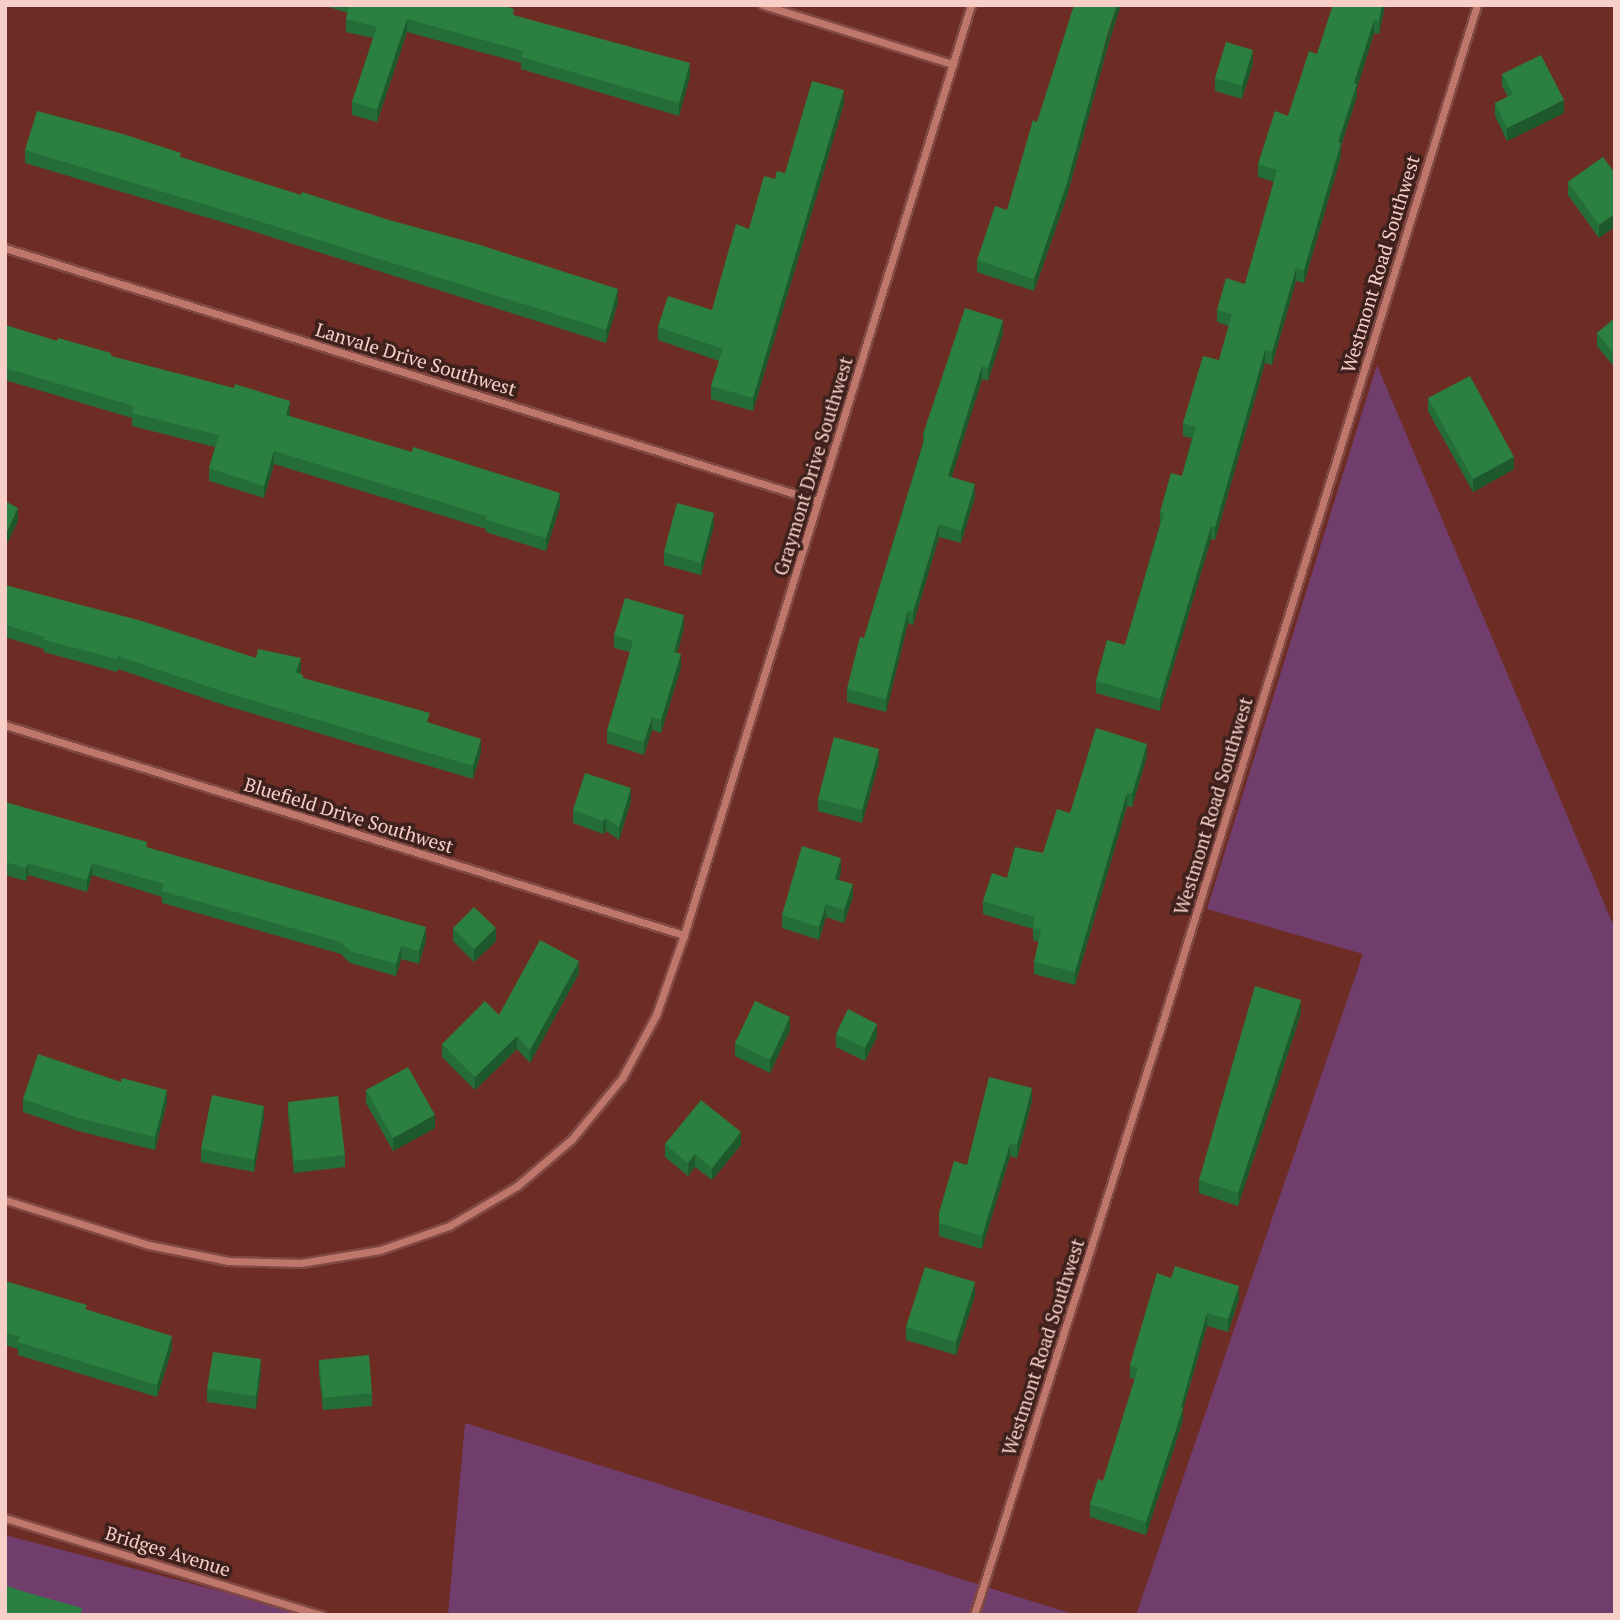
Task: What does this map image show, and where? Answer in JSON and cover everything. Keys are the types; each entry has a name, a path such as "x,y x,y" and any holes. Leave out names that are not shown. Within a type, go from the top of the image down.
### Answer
{"street":[{"path":"763,5 953,64"},
{"name":"Graymont Drive Southwest","path":"5,1200 149,1245 228,1261 301,1263 380,1250 449,1226 517,1186 572,1139 613,1088 656,1015 684,935 971,5"},
{"name":"Westmont Road Southwest","path":"974,1615 1161,1027 1477,5"},
{"name":"Lanvale Drive Southwest","path":"5,248 818,501"},
{"name":"Bluefield Drive Southwest","path":"5,725 684,935"},
{"name":"Bridges Avenue","path":"5,1518 321,1615"}],"shaded area":[{"path":"1377,365 1615,929 1615,1615 1136,1615 1363,954 1207,909"},
{"path":"465,1423 1076,1615 448,1615"},
{"path":"5,1535 312,1615 5,1615"}],"building":[{"path":"349,5 502,5 514,9 513,15 690,63 679,103 521,57 523,51 407,19 377,110 352,102 377,27 346,19"},
{"path":"1074,5 1117,5 1067,183 1034,279 977,260 995,206 1007,210 1033,120 1037,122"},
{"path":"1333,5 1382,5 1379,21 1374,20 1354,83 1357,84 1338,142 1341,143 1304,270 1296,268 1272,352 1265,350 1215,527 1211,526 1160,699 1096,681 1107,640 1125,645 1164,513 1160,512 1171,473 1182,476 1196,427 1183,423 1203,356 1219,360 1232,314 1217,310 1226,278 1245,284 1277,170 1258,164 1275,111 1288,116 1309,51 1317,54"},
{"path":"1226,42 1253,50 1242,86 1215,78"},
{"path":"1541,55 1564,100 1507,128 1495,103 1513,94 1502,74"},
{"path":"812,81 844,90 753,398 711,386 723,349 658,327 668,296 712,310 736,224 749,229 764,176 775,179 777,171 785,173"},
{"path":"37,111 123,134 181,153 180,157 301,195 302,192 618,289 606,330 25,150"},
{"path":"1603,157 1615,173 1615,214 1599,225 1568,182"},
{"path":"965,308 1003,320 988,368 982,366 948,476 975,484 961,531 939,524 913,612 908,610 886,699 847,689 860,637 864,638 926,435 923,434"},
{"path":"1615,318 1615,355 1597,333"},
{"path":"5,325 234,388 235,384 290,401 286,415 412,452 413,447 560,493 546,538 486,520 487,516 274,451 264,486 209,468 219,435 132,413 134,406 5,368"},
{"path":"1470,376 1514,457 1473,479 1428,398"},
{"path":"5,501 18,508 5,536"},
{"path":"677,503 714,513 701,563 664,552"},
{"path":"5,585 142,621 256,658 258,649 301,658 296,672 303,675 303,678 430,713 427,722 481,739 473,766 227,693 118,656 117,659 44,640 45,637 5,625"},
{"path":"625,598 684,615 674,652 681,654 661,720 652,717 644,742 607,731 633,641 614,635"},
{"path":"1096,728 1147,744 1132,794 1127,793 1075,972 1034,962 1041,930 1033,927 1035,917 983,901 992,873 1007,878 1015,847 1043,853 1057,809 1070,813"},
{"path":"834,737 879,749 862,810 818,799"},
{"path":"585,773 631,788 619,827 606,818 603,821 573,810"},
{"path":"5,802 147,842 146,847 426,927 419,951 401,946 396,964 350,951 341,942 162,891 164,884 92,863 87,880 28,863 26,868 5,862"},
{"path":"802,846 841,858 835,879 853,884 844,910 826,904 819,927 782,915"},
{"path":"474,907 496,928 474,949 453,928"},
{"path":"540,940 579,961 530,1050 517,1036 475,1077 442,1044 485,1001 499,1015"},
{"path":"1255,986 1301,1000 1238,1193 1199,1180"},
{"path":"755,1001 790,1017 770,1060 735,1043"},
{"path":"848,1009 877,1024 865,1048 836,1034"},
{"path":"38,1054 121,1082 122,1078 167,1090 155,1137 78,1118 23,1099"},
{"path":"408,1067 435,1115 393,1138 366,1090"},
{"path":"989,1077 1032,1088 1017,1145 1010,1144 982,1236 939,1223 939,1213 954,1161 967,1165"},
{"path":"212,1095 264,1106 254,1160 201,1149"},
{"path":"338,1096 345,1155 294,1161 288,1102"},
{"path":"701,1100 741,1132 712,1168 695,1154 688,1163 665,1144"},
{"path":"1175,1266 1239,1286 1228,1319 1207,1313 1181,1407 1183,1408 1146,1522 1090,1504 1098,1479 1103,1481 1138,1368 1130,1365 1157,1273 1171,1278"},
{"path":"925,1267 975,1282 956,1342 906,1327"},
{"path":"5,1281 87,1305 85,1309 172,1336 157,1385 18,1342 20,1336 5,1333"},
{"path":"213,1352 261,1359 256,1396 207,1389"},
{"path":"369,1355 372,1393 323,1398 319,1360"},
{"path":"5,1585 82,1608 81,1615 5,1615"}]}
